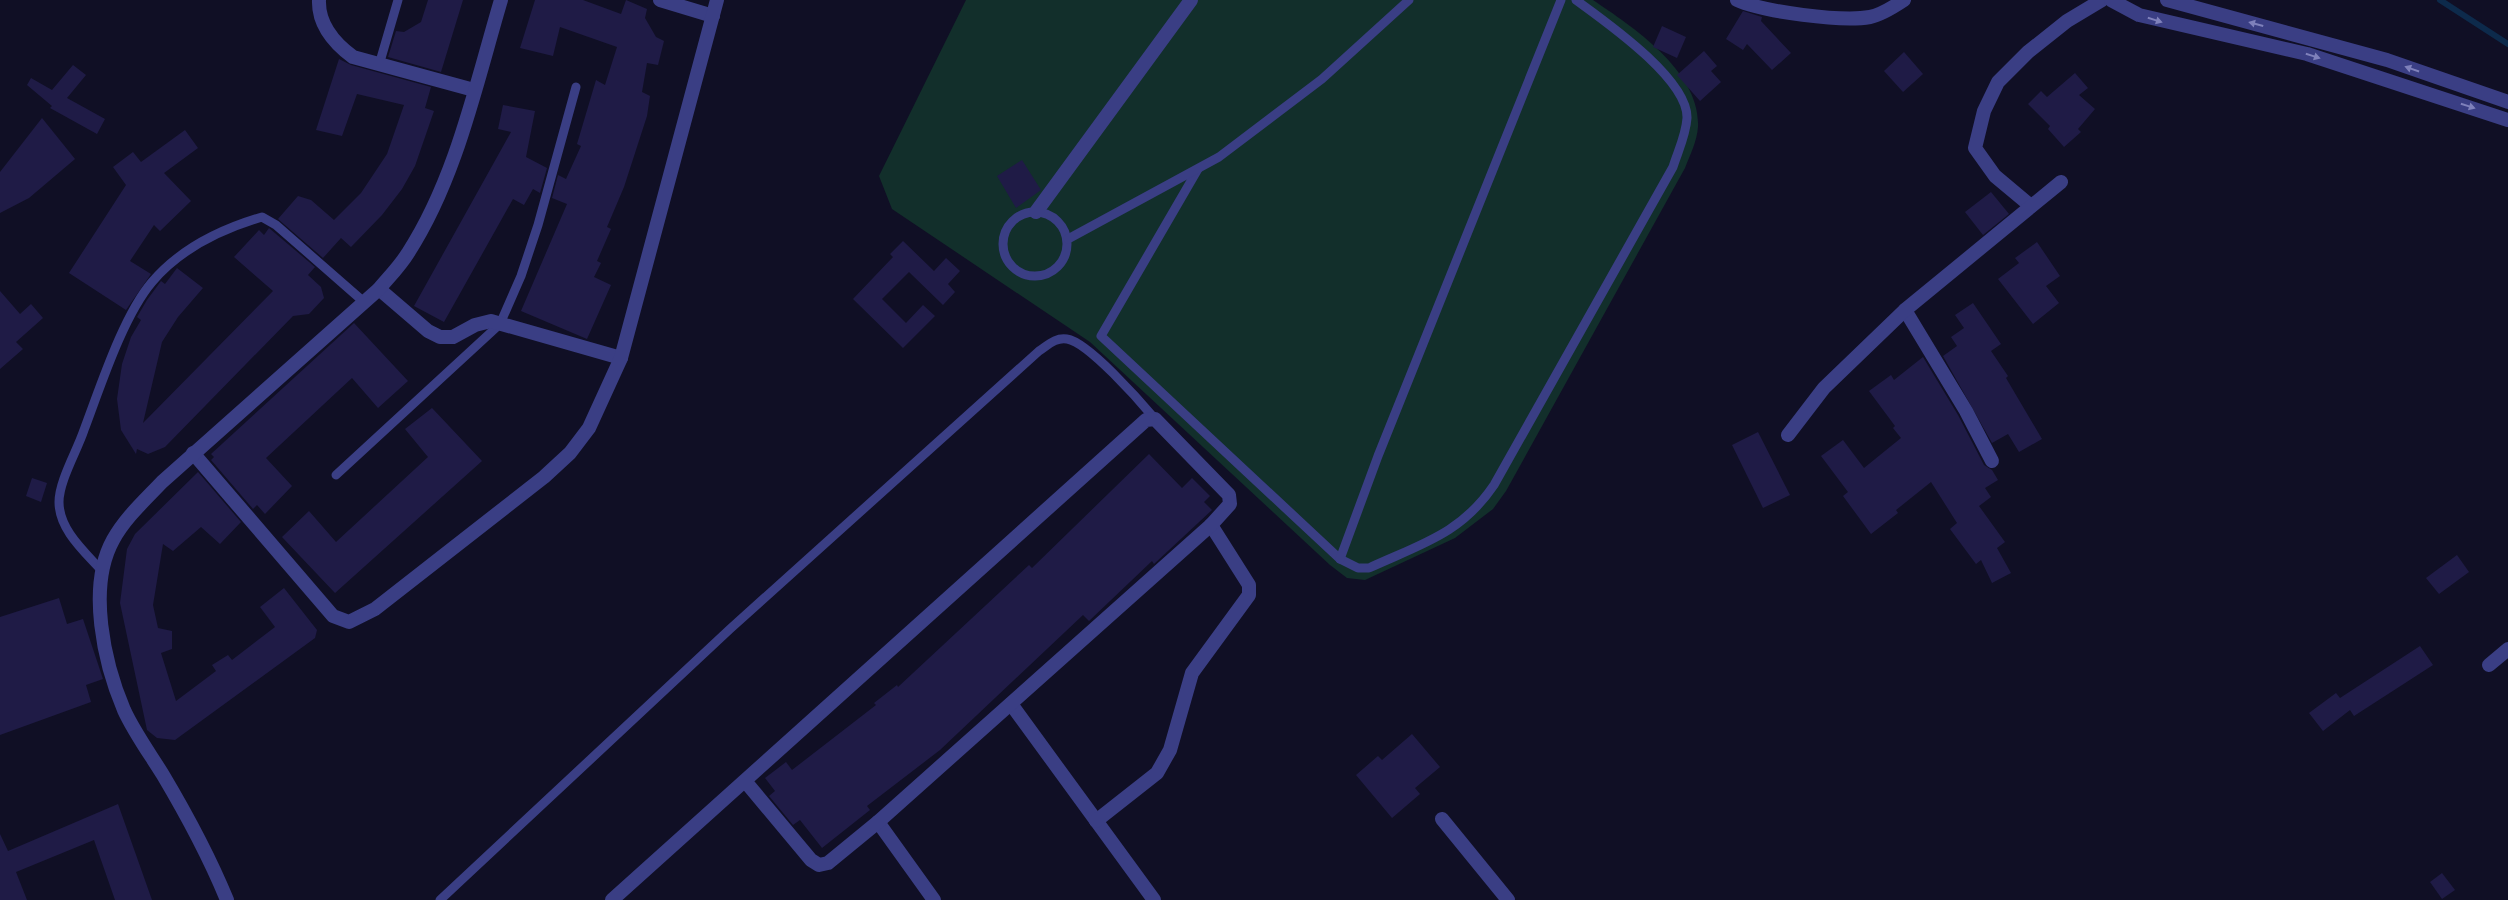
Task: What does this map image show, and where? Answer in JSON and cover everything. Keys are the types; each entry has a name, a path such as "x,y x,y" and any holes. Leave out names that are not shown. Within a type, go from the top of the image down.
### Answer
{"street":[{"path":"319,0 323,24 336,45 352,58 474,90"},
{"path":"227,900 172,791 125,712 112,678 104,644 101,608 102,571 112,540 133,514 193,453 380,289 408,254 427,220 449,170 501,0"},
{"path":"660,0 714,16"},
{"path":"193,453 333,616 349,622 383,603 544,477 570,453 589,428 621,358 717,0"},
{"path":"1036,212 1191,0"},
{"path":"1737,0 1812,16 1848,19 1872,17 1904,0"},
{"path":"2031,206 1995,176 1975,148 1984,111 1998,82 2028,52 2067,21 2102,0"},
{"path":"2111,0 2139,15 2197,30 2256,41 2308,54 2508,120"},
{"path":"2167,0 2387,60 2508,102"},
{"path":"1788,435 1824,388 1905,310 2061,182"},
{"path":"380,289 428,331 440,337 453,336 476,325 491,321 621,358"},
{"path":"1905,310 1966,411 1992,461"},
{"path":"612,900 1146,420 1154,419 1229,495 1230,504 1210,525 878,822 828,863 819,865 811,860 745,781"},
{"path":"1096,821 1157,773 1170,750 1192,673 1249,595 1250,585 1210,525"},
{"path":"2489,665 2508,649"},
{"path":"1011,704 1154,900"},
{"path":"1442,819 1508,900"},
{"path":"878,822 934,900"}],"lane":[{"path":"380,65 398,0"},
{"path":"1068,239 1219,157 1322,79 1409,0"},
{"path":"1340,559 1378,456 1561,0"},
{"path":"1198,168 1101,336 1340,559 1358,568 1369,568 1441,535 1463,522 1480,506 1494,485 1673,167 1683,138 1687,117 1682,96 1658,67 1608,24 1576,0"},
{"path":"336,475 500,324 521,276 538,225 576,86"},
{"path":"1036,212 1054,219 1068,239 1064,257 1058,266 1049,273 1036,276 1025,275 1015,270 1008,262 1003,251 1005,232 1011,222 1020,216 1036,212"},
{"path":"102,571 79,546 63,522 59,501 66,475 104,376 134,310 151,283 188,250 238,224 262,216 276,225 364,302"},
{"path":"440,900 730,629 1039,351 1054,340 1065,338 1075,341 1121,380 1154,419"}],"green space":[{"path":"966,0 1593,0 1645,38 1677,70 1688,88 1696,107 1698,127 1693,148 1685,168 1506,491 1493,509 1455,538 1365,580 1347,578 1330,565 1090,342 892,209 879,176"}],"building":[{"path":"428,0 463,0 441,72 388,57 396,31 404,32 421,22"},
{"path":"535,0 583,0 621,14 626,0 647,9 645,18 656,37 664,41 658,65 647,63 642,92 650,96 647,116 624,187 607,227 611,229 597,261 601,263 594,277 611,285 587,339 521,311 567,204 552,198 558,175 566,179 581,146 577,144 596,80 605,85 617,47 560,27 553,56 520,48"},
{"path":"1743,11 1762,17 1761,21 1791,53 1772,70 1747,44 1743,50 1726,39"},
{"path":"1662,26 1686,37 1677,58 1653,47"},
{"path":"1704,51 1717,66 1711,71 1721,82 1700,101 1677,75"},
{"path":"1904,52 1923,74 1903,92 1884,71"},
{"path":"339,59 351,65 431,87 425,108 434,111 415,166 402,189 382,215 351,247 341,238 323,258 278,219 298,196 311,200 334,220 361,193 387,154 404,105 357,94 342,136 316,130"},
{"path":"73,65 86,75 67,98 105,119 97,134 50,108 52,106 27,85 31,78 52,90"},
{"path":"2075,73 2088,88 2079,95 2095,109 2078,129 2081,132 2064,147 2048,129 2050,126 2028,104 2041,91 2047,97"},
{"path":"503,105 535,111 526,157 547,168 540,193 533,189 524,205 513,199 444,322 414,306 511,132 498,129"},
{"path":"42,118 75,159 29,198 0,213 0,172"},
{"path":"185,130 198,148 164,173 191,201 160,231 154,225 130,261 151,274 126,310 69,273 126,185 113,167 133,152 141,162"},
{"path":"1022,160 1041,190 1016,208 997,176"},
{"path":"1991,192 2009,214 1983,235 1965,212"},
{"path":"269,228 315,267 308,275 321,287 324,298 309,314 293,316 165,447 148,454 137,449 136,454 121,430 117,399 122,364 131,337 141,320 137,317 147,300 161,281 165,284 177,268 203,288 178,317 162,342 143,423 273,291 234,257 259,230 264,235"},
{"path":"903,241 934,271 946,258 960,271 948,284 955,292 943,305 909,272 882,299 906,323 923,305 935,316 903,348 853,299 893,257 890,254"},
{"path":"2037,242 2060,276 2046,286 2059,303 2033,324 1998,279 2019,263 2015,258"},
{"path":"0,291 20,314 31,304 43,318 16,342 23,349 0,369"},
{"path":"1973,303 2001,344 1991,351 2008,376 2006,378 2042,439 2019,452 2008,434 1992,443 1943,356 1957,346 1951,337 1964,328 1955,315"},
{"path":"354,323 408,381 378,408 352,378 266,458 292,486 265,514 257,505 253,509 211,460 214,457 211,454"},
{"path":"1923,357 1958,415 1984,465 1992,470 1998,480 1985,488 1991,497 1979,506 2005,542 1997,548 2011,573 1992,583 1981,560 1976,564 1950,529 1957,523 1931,482 1896,510 1898,513 1871,534 1843,496 1848,492 1821,456 1843,440 1864,468 1901,438 1893,428 1895,426 1869,391 1891,375 1894,380"},
{"path":"432,408 482,461 335,593 282,537 309,511 336,542 428,457 405,429"},
{"path":"1758,432 1790,495 1763,508 1732,445"},
{"path":"1149,454 1182,488 1192,478 1210,496 1204,502 1212,510 1154,564 1152,561 1089,621 1083,615 940,750 867,806 870,810 822,848 800,820 793,825 769,796 775,791 765,778 786,762 792,770 876,705 874,703 897,685 898,687 1029,565 1032,568"},
{"path":"198,472 241,522 220,544 201,527 173,551 163,544 153,605 158,628 172,631 172,649 161,653 176,701 216,671 212,665 228,655 232,660 275,627 260,607 284,588 317,630 315,638 175,740 157,738 147,730 120,603 127,549 135,534"},
{"path":"32,478 47,483 41,502 26,496"},
{"path":"2457,555 2469,572 2439,594 2426,578"},
{"path":"59,598 67,624 83,619 103,679 86,685 91,702 0,735 0,617"},
{"path":"2420,646 2433,665 2354,716 2350,710 2323,731 2309,713 2336,693 2340,698"},
{"path":"1412,734 1440,767 1415,788 1420,794 1392,818 1356,775 1378,756 1382,760"},
{"path":"118,804 152,900 115,900 94,840 16,872 27,900 0,900 0,834 8,851"},
{"path":"2442,873 2455,890 2442,899 2430,882"}],"waterway":[{"path":"2440,0 2508,44"}]}
